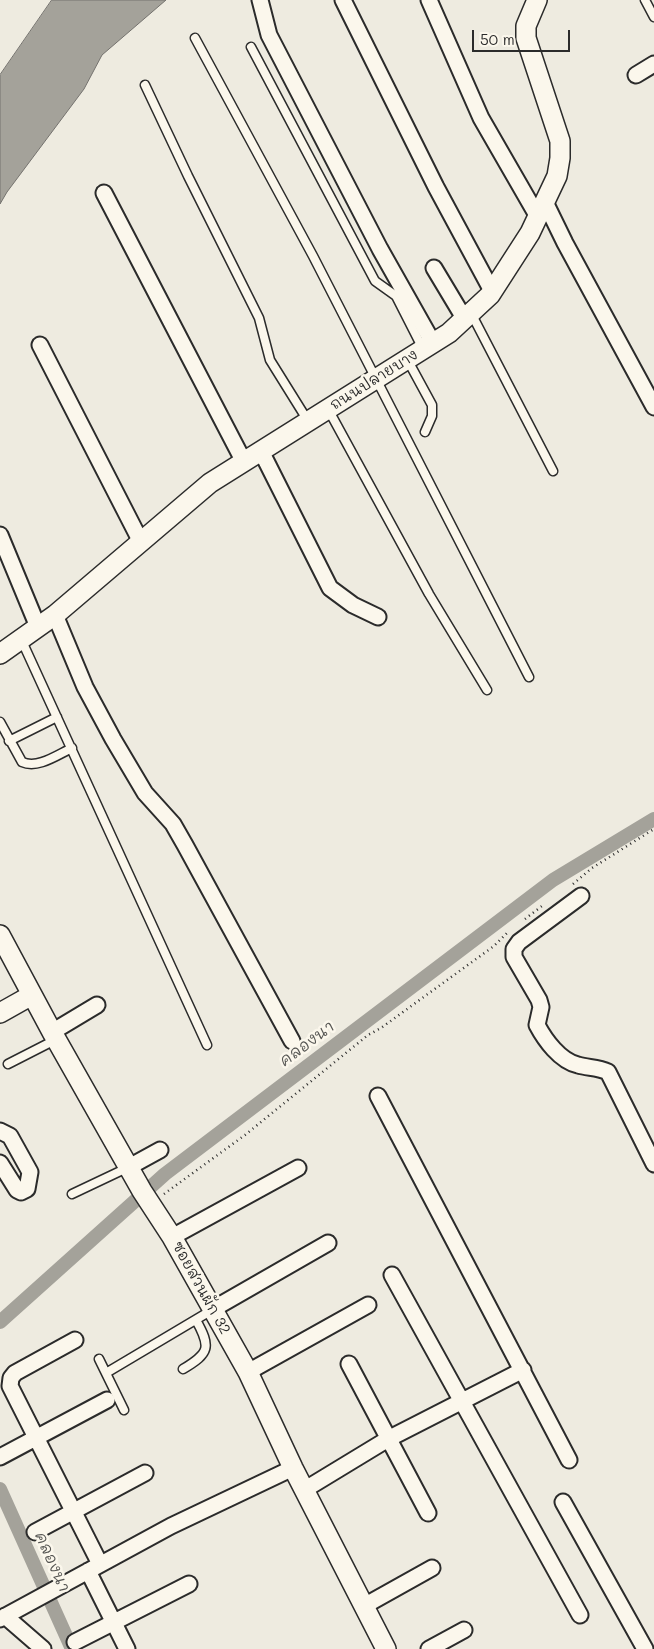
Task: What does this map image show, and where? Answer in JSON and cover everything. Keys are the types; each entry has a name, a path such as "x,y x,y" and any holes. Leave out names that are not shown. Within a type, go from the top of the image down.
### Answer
{"street":[{"path":"260,0 269,35 428,346"},
{"path":"343,0 432,179 492,291"},
{"path":"429,0 481,118 565,243 654,407"},
{"name":"ถนนปลายบาง","path":"0,654 55,615 210,483 449,333 492,291 542,209 557,176 560,158 560,141 526,38 526,26 537,0"},
{"path":"636,75 654,64"},
{"path":"104,193 244,462"},
{"path":"434,268 468,316"},
{"path":"40,345 141,542"},
{"path":"261,451 330,588 353,604 378,617"},
{"path":"0,534 38,627"},
{"path":"55,615 85,687 144,793 173,824 185,844 292,1041"},
{"path":"576,891 519,942 514,948 514,957 539,1000 541,1007 537,1025 543,1036 563,1057 576,1065 598,1068 608,1072 654,1163"},
{"name":"ซอยสวนผัก 32","path":"2,946 32,995 129,1167 152,1195 172,1238 248,1372 293,1468 386,1649"},
{"path":"0,1013 32,995"},
{"path":"54,1036 97,1005"},
{"path":"378,1096 569,1460"},
{"path":"0,1131 10,1136 30,1172 27,1189 21,1192 18,1190 0,1163"},
{"path":"129,1167 160,1150"},
{"path":"172,1238 298,1168"},
{"path":"213,1309 328,1243"},
{"path":"392,1275 580,1615"},
{"path":"248,1372 368,1306"},
{"path":"75,1340 15,1373 11,1378 10,1386 38,1437 73,1511 114,1622 127,1649"},
{"path":"349,1364 428,1513"},
{"path":"304,1490 388,1439 523,1370"},
{"path":"0,1457 108,1400"},
{"path":"43,1649 2,1617 171,1526 293,1468"},
{"path":"35,1532 145,1473"},
{"path":"563,1502 645,1649"},
{"path":"364,1606 432,1568"},
{"path":"75,1642 189,1584"},
{"path":"429,1649 464,1630"}],"lane":[{"path":"645,0 654,17"},
{"path":"195,38 377,378 529,677"},
{"path":"251,47 375,281 396,296 428,346"},
{"path":"145,85 259,318 270,360 308,421"},
{"path":"468,316 553,470"},
{"path":"406,359 432,405 432,416 426,432"},
{"path":"328,409 429,594 487,690"},
{"path":"21,639 207,1045"},
{"path":"9,741 57,717"},
{"path":"0,722 22,762 27,764 36,764 72,748"},
{"path":"8,1064 54,1036"},
{"path":"72,1194 129,1167"},
{"path":"106,1373 213,1309"},
{"path":"183,1369 200,1359 206,1348 205,1337 196,1320"},
{"path":"99,1359 124,1410"}],"path":[{"path":"576,891 592,868 654,829"},
{"path":"522,921 547,903"},
{"path":"152,1195 245,1135 361,1040 494,946 512,928"}],"shaded area":[{"path":"52,0 166,0 102,55 84,89 0,204 0,75"}],"waterway":[{"name":"คลองนา","path":"0,1322 165,1174 553,880 654,819"},
{"name":"คลองนา","path":"0,1489 72,1649"}]}
